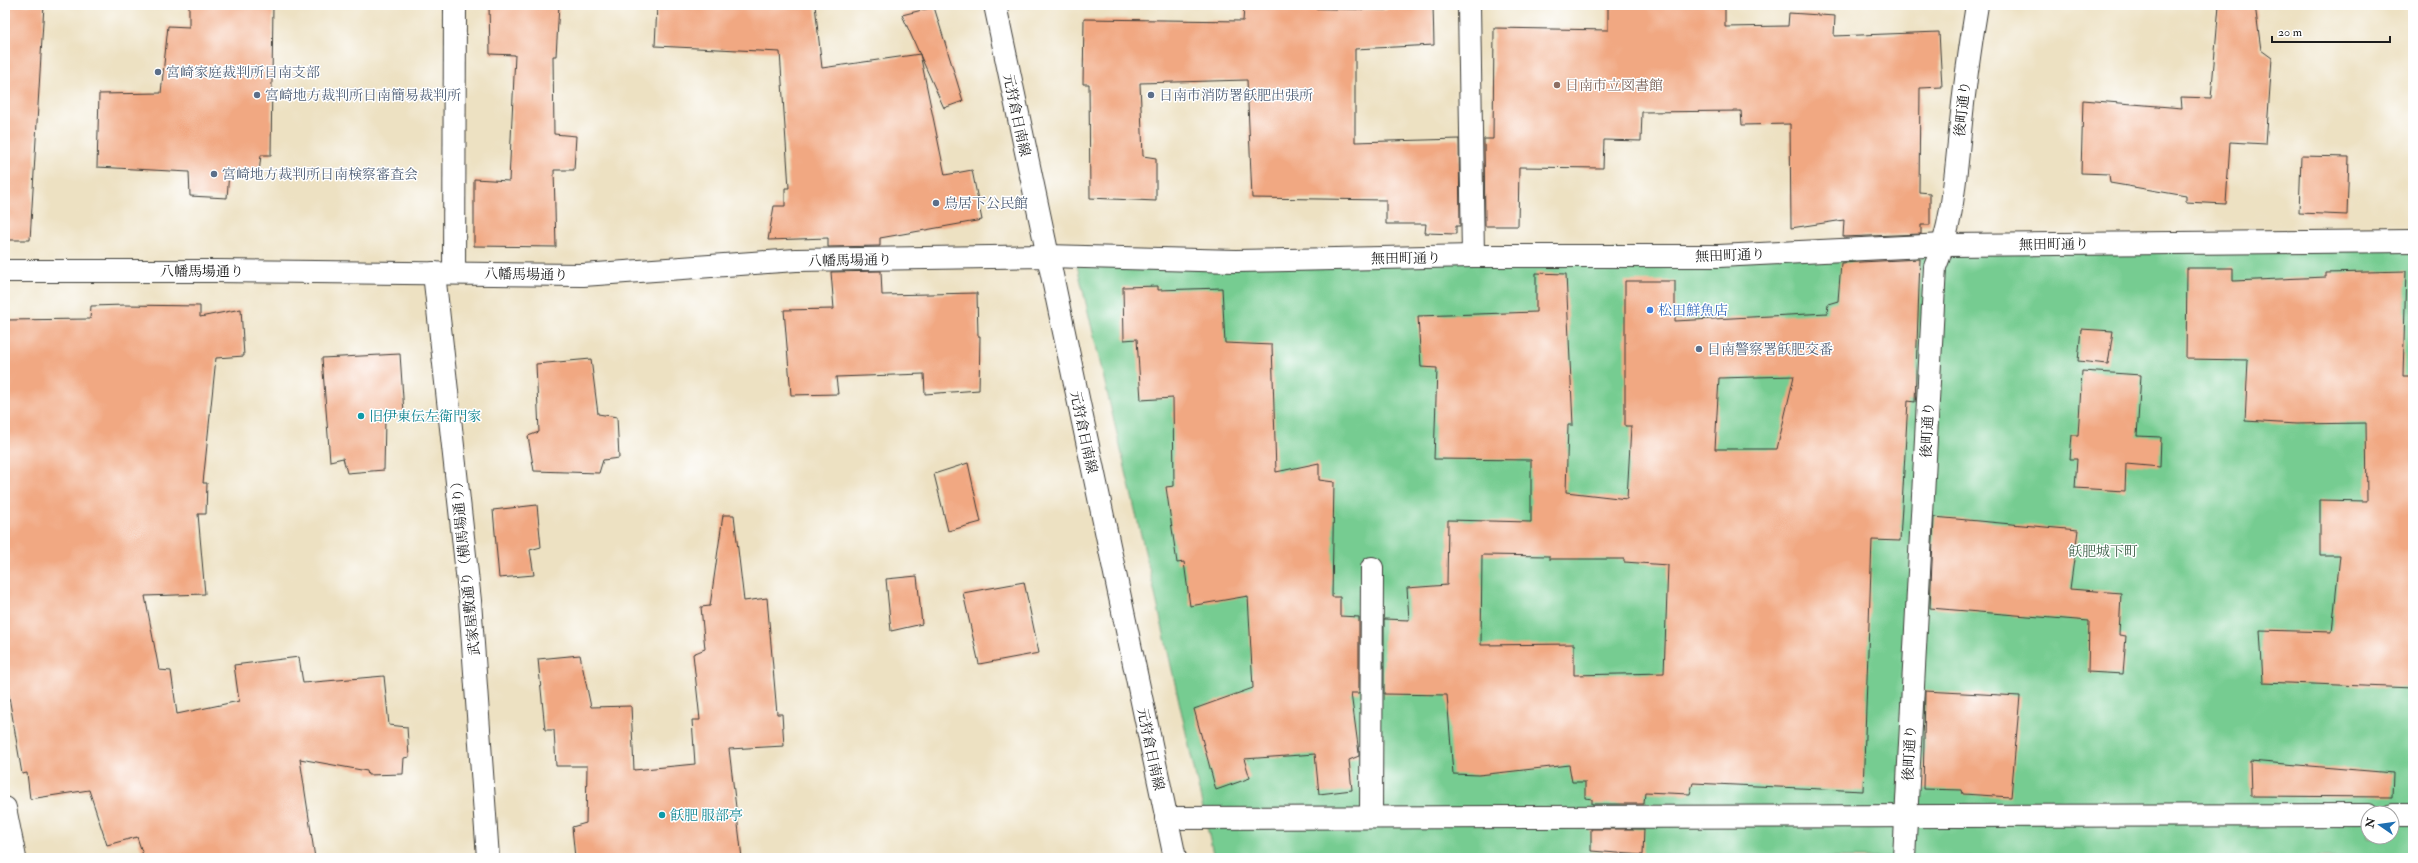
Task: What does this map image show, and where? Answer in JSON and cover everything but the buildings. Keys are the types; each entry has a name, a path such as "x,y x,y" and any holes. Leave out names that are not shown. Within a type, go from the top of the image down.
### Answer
{"street":[{"name":"武家屋敷通り（横馬場通り）","path":"455,5 444,273 470,601 488,858"},
{"name":"元狩倉日南線","path":"994,5 1175,858"},
{"path":"1469,5 1473,256"},
{"name":"後町通り","path":"1904,858 1935,267 1944,245 1951,215 1966,79 1977,5"},
{"name":"無田町通り","path":"1047,256 1236,261 1473,256 1719,256 1944,245 2413,241"},
{"name":"八幡馬場通り","path":"5,271 444,273 583,276 796,260 1047,256"},
{"path":"1371,817 1372,568"},
{"path":"5,808 15,858"},
{"path":"1166,818 2360,815"},
{"path":"2400,815 2413,815"}],"green space":[{"name":"飫肥城下町","path":"2413,241 2413,858 1214,858 1155,594 1075,257"}],"place":[{"name":"宮崎家庭裁判所日南支部","path":"158,72"},
{"name":"日南市立図書館","path":"1557,85"},
{"name":"宮崎地方裁判所日南簡易裁判所","path":"257,95"},
{"name":"日南市消防署飫肥出張所","path":"1151,95"},
{"name":"宮崎地方裁判所日南検察審査会","path":"214,174"},
{"name":"鳥居下公民館","path":"936,203"},
{"name":"松田鮮魚店","path":"1650,310"},
{"name":"日南警察署飫肥交番","path":"1699,349"},
{"name":"旧伊東伝左衛門家","path":"361,416"},
{"name":"飫肥 服部亭","path":"662,815"}]}
